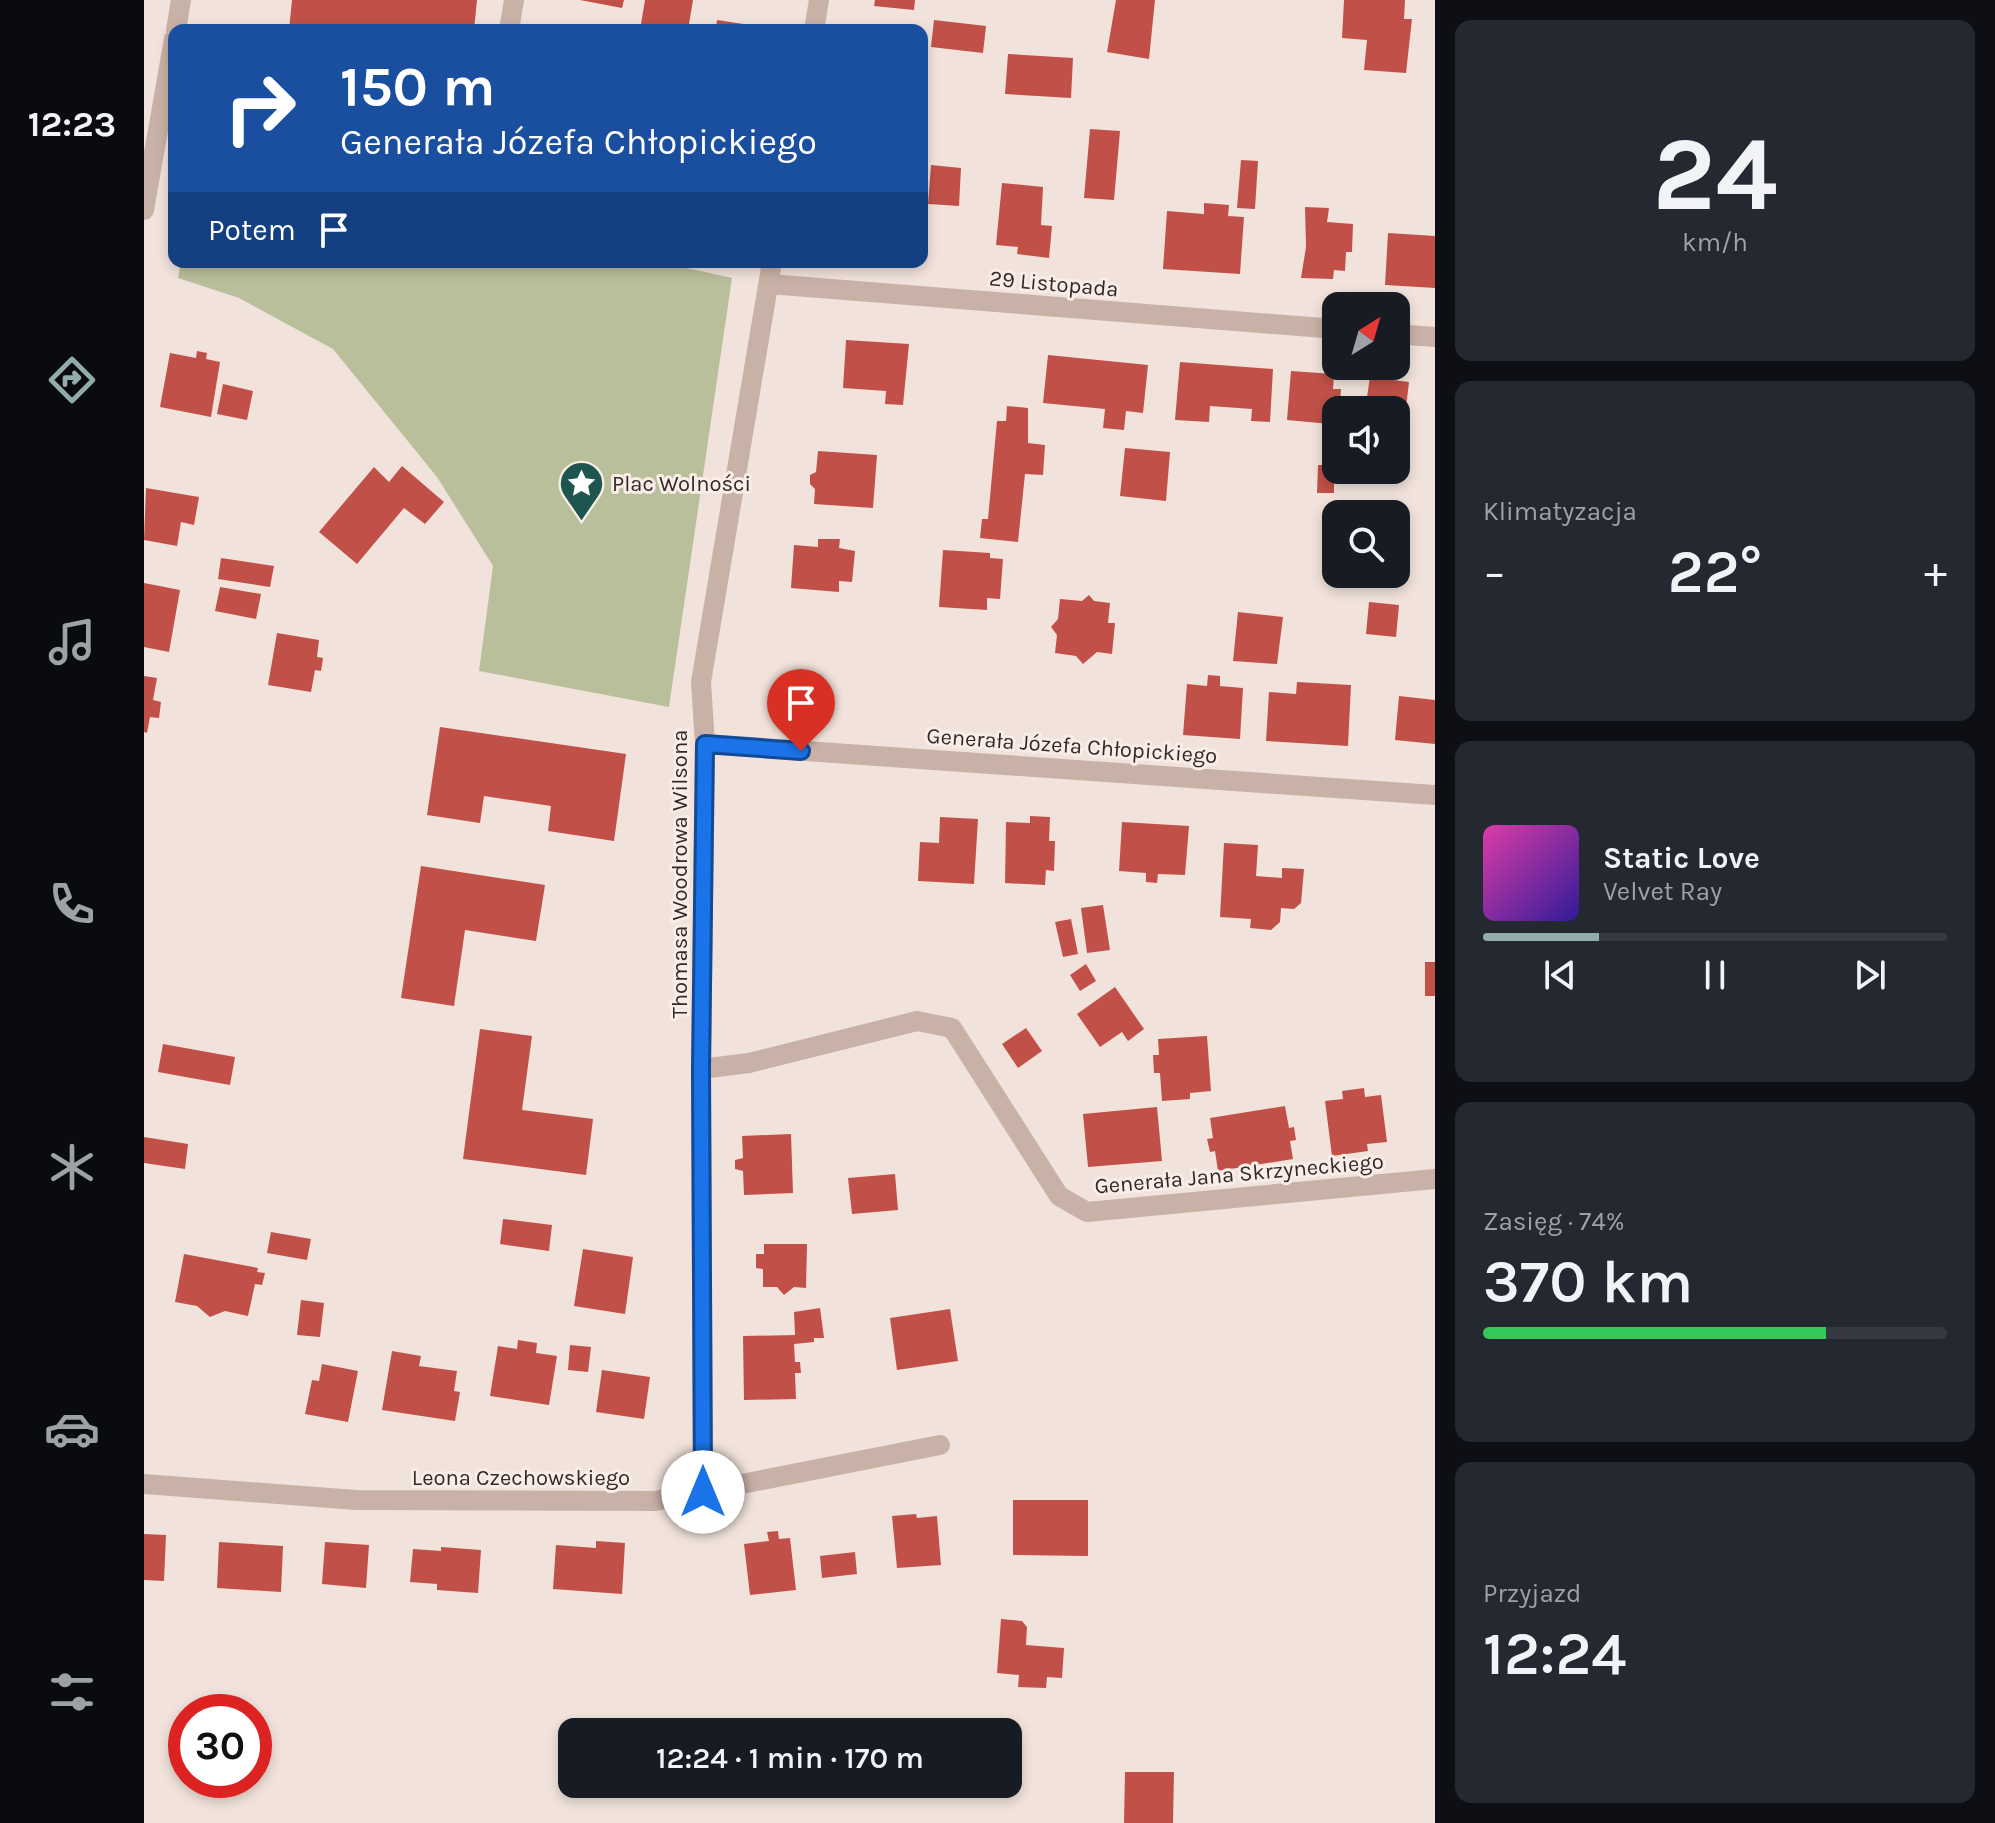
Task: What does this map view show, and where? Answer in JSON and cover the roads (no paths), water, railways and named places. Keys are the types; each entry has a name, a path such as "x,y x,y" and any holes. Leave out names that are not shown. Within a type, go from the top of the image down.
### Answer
{"street":[{"path":"177,24 181,0"},
{"path":"510,24 514,0"},
{"path":"815,24 819,0"},
{"path":"144,210 153,105 168,58"},
{"name":"Thomasa Woodrowa Wilsona","path":"703,1492 701,1069 705,744 701,682 771,268"},
{"name":"29 Listopada","path":"769,284 1322,328"},
{"path":"1410,335 1435,337"},
{"name":"Generała Józefa Chłopickiego","path":"705,744 1435,795"},
{"name":"Generała Jana Skrzyneckiego","path":"701,1069 749,1063 917,1021 952,1028 1059,1196 1087,1212 1435,1179"},
{"name":"Leona Czechowskiego","path":"144,1484 356,1500 655,1501 940,1445"}],"place":[{"name":"Plac Wolności","path":"581,522"}]}
